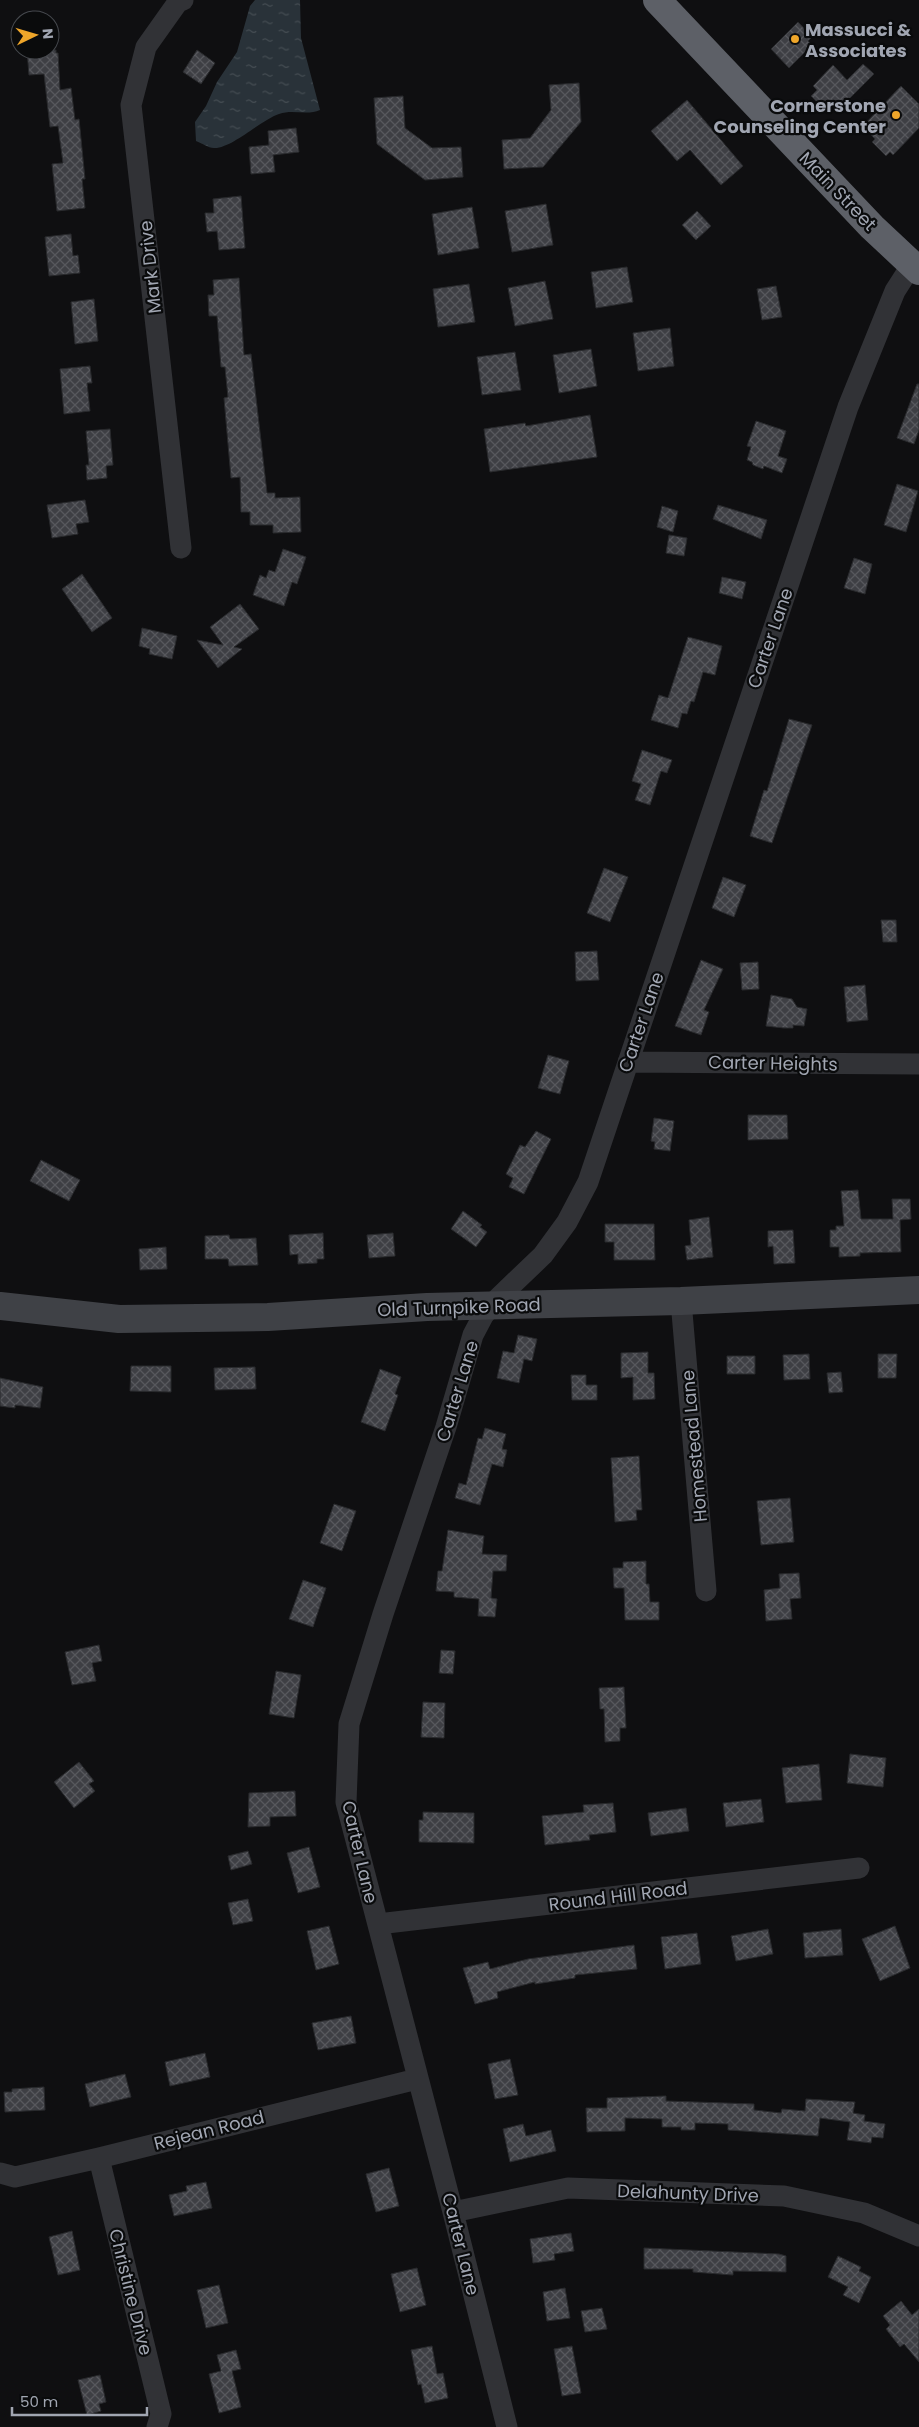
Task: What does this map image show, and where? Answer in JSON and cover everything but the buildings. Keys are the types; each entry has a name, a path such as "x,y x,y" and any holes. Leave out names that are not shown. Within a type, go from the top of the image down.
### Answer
{"highway":[{"name":"Main Street","path":"657,0 872,227 915,268"}],"main road":[{"name":"Old Turnpike Road","path":"0,1306 119,1319 268,1317 492,1305 681,1301 919,1290"}],"street":[{"name":"Mark Drive","path":"181,548 131,105 146,47 178,2 183,0"},
{"name":"Carter Lane","path":"507,2427 346,1802 349,1724 383,1614 446,1427 473,1335 483,1316 492,1305 542,1255 568,1222 588,1182 848,407 895,291 915,268"},
{"name":"Carter Heights","path":"628,1062 919,1064"},
{"name":"Homestead Lane","path":"681,1301 706,1591"},
{"name":"Round Hill Road","path":"378,1924 859,1868"},
{"name":"Rejean Road","path":"0,2173 15,2177 417,2079"},
{"name":"Christine Drive","path":"99,2158 161,2414 157,2427"},
{"name":"Delahunty Drive","path":"453,2212 568,2188 784,2196 864,2213 919,2236"}],"water":[{"path":"255,0 300,0 301,38 320,110 315,112 279,114 229,144 221,147 210,147 196,141 195,122 206,106 217,82 237,52 250,6"}],"place":[{"name":"Massucci & Associates","path":"795,39"},
{"name":"Cornerstone Counseling Center","path":"896,115"}]}
